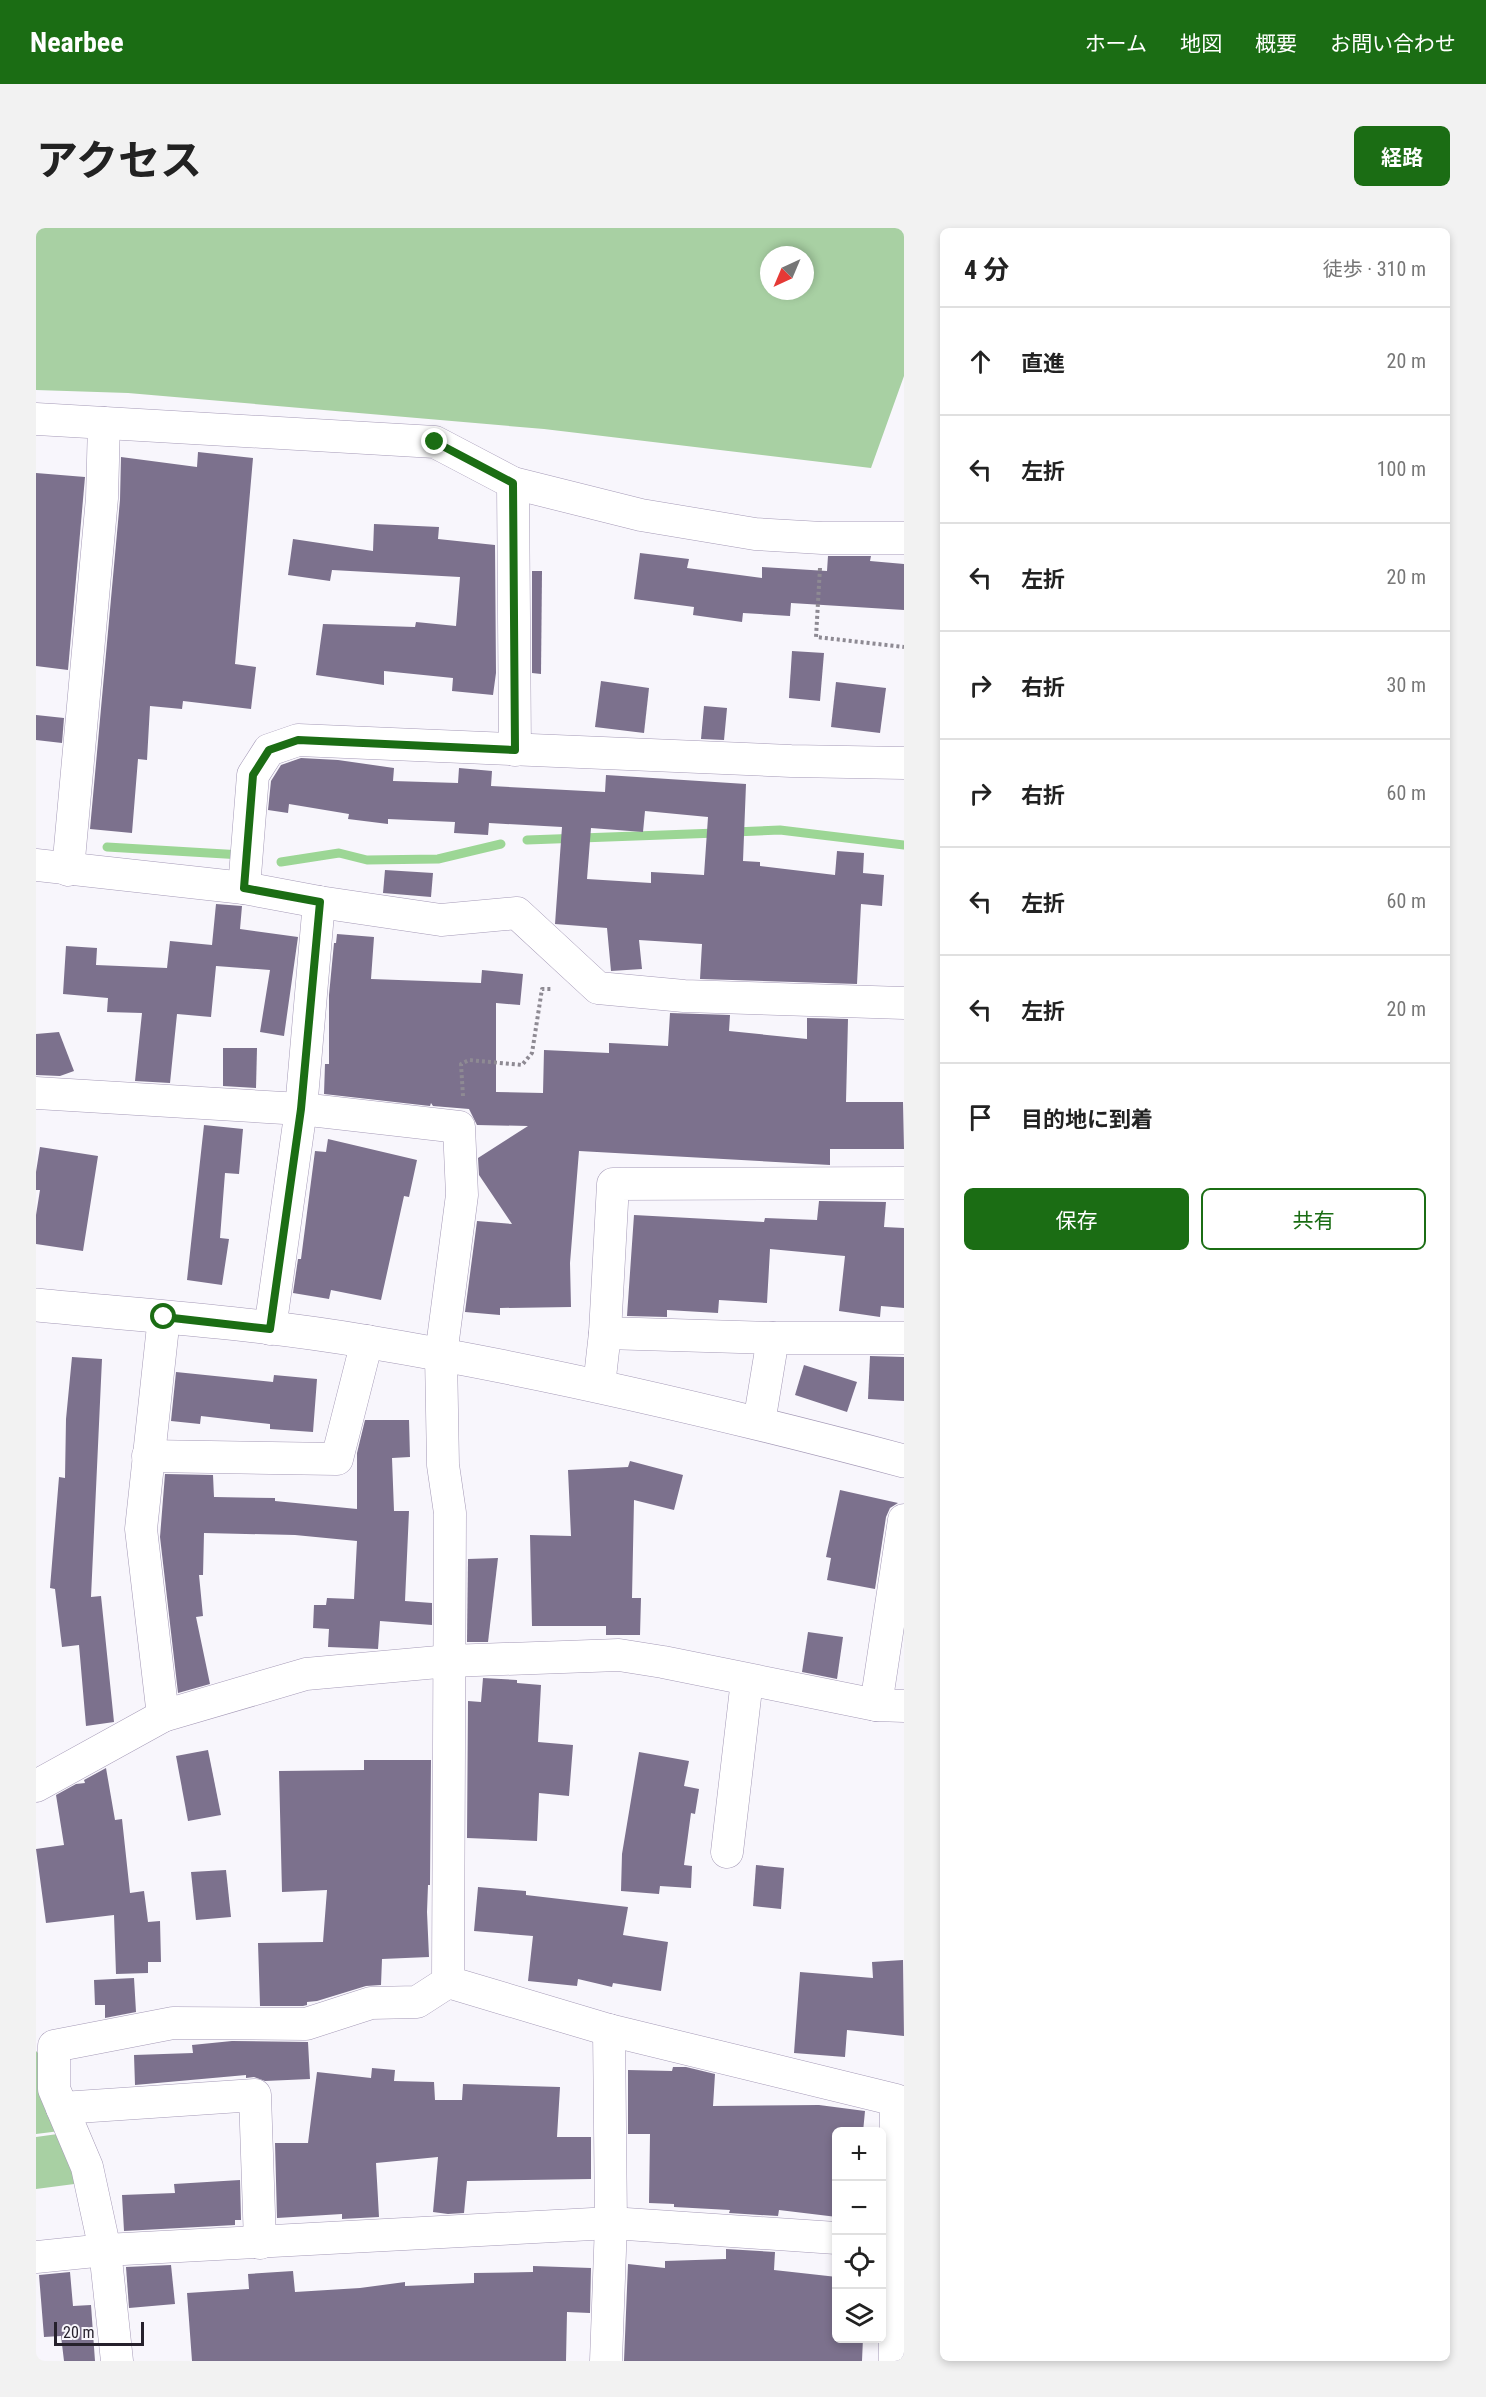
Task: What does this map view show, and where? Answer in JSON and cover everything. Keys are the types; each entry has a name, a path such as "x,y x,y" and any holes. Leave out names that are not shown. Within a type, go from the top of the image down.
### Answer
{"street":[{"path":"36,419 435,442 513,483 641,515 755,534 822,538 904,538"},
{"path":"68,870 102,498 104,423"},
{"path":"513,483 515,750"},
{"path":"244,888 253,775 269,750 298,740 791,761 904,763"},
{"path":"36,865 244,888 441,920 517,913 598,988 684,996 904,1004"},
{"path":"270,1329 301,1109 320,902"},
{"path":"36,1093 301,1109 459,1127 462,1195 441,1355 443,1465 450,1513 448,1982"},
{"path":"599,1386 605,1332 614,1184 904,1183"},
{"path":"36,1305 164,1317 367,1341 599,1386 759,1423 904,1461"},
{"path":"163,1716 141,1529 147,1456 164,1317"},
{"path":"605,1332 773,1338 904,1338"},
{"path":"759,1423 773,1338"},
{"path":"147,1456 337,1459 367,1341"},
{"path":"36,1786 163,1716 306,1674 449,1661 619,1655 890,1706 904,1520"},
{"path":"727,1852 747,1680"},
{"path":"117,2361 105,2250 87,2166 54,2089 54,2046 173,2024 306,2024 371,2003 417,2002 448,1982 609,2030 900,2100 888,2241 895,2361"},
{"path":"606,2361 611,2223 609,2030"},
{"path":"62,2108 255,2095 260,2243"},
{"path":"36,2257 105,2250 611,2223 832,2238"}],"path":[{"path":"822,538 816,637 904,647"},
{"path":"459,1127 463,1114 461,1064 469,1060 522,1065 532,1053 542,989 598,988"}],"green space":[{"path":"36,228 904,228 904,376 871,468 544,429 128,393 36,390"},
{"path":"36,2051 48,2063 60,2131 36,2134"},
{"path":"65,2133 82,2183 36,2189 36,2137"}],"building":[{"path":"198,452 253,458 235,664 256,667 251,709 183,701 182,709 150,706 147,760 138,759 132,833 90,829 120,500 121,457 197,467"},
{"path":"36,473 85,477 68,670 36,666"},
{"path":"374,524 439,527 438,539 495,545 496,673 493,695 452,691 453,678 384,671 384,685 316,675 323,624 415,627 416,622 456,626 460,577 332,570 330,581 288,575 293,539 373,551"},
{"path":"640,553 689,559 687,568 762,578 762,567 827,571 828,556 871,556 870,561 904,564 904,610 791,603 790,616 743,613 742,622 693,615 694,607 634,599"},
{"path":"532,571 542,571 541,674 532,673"},
{"path":"792,651 824,653 820,701 789,698"},
{"path":"601,681 649,688 644,733 595,727"},
{"path":"836,682 886,688 880,733 831,727"},
{"path":"704,706 727,708 724,740 701,739"},
{"path":"36,715 64,718 62,743 36,740"},
{"path":"301,758 338,760 394,768 393,781 458,783 459,768 492,771 491,786 605,792 606,775 746,784 743,861 760,862 760,866 835,875 837,851 864,853 863,873 884,875 882,906 861,904 857,984 700,979 702,944 639,940 642,969 611,971 607,928 555,924 562,827 489,823 488,835 454,833 455,822 388,819 388,824 348,819 349,814 289,804 288,813 268,810 271,781 281,765","holes":["645,811 708,817 704,875 651,872 651,883 587,879 591,828 643,832"]},
{"path":"385,870 433,873 431,897 383,893"},
{"path":"216,904 242,906 240,929 298,937 284,1036 260,1032 270,970 216,966 211,1017 177,1014 170,1083 135,1081 142,1013 107,1012 108,998 63,994 66,946 97,948 96,965 167,968 170,941 212,945"},
{"path":"337,934 374,937 371,979 481,983 482,970 523,974 520,1005 496,1003 496,1092 543,1093 544,1050 609,1053 609,1043 668,1046 670,1013 730,1015 729,1031 807,1039 807,1018 848,1019 846,1102 903,1102 904,1149 830,1149 830,1165 579,1151 570,1263 571,1307 500,1308 500,1315 465,1312 477,1221 512,1224 479,1175 478,1158 528,1126 477,1125 469,1109 433,1106 431,1103 430,1106 324,1094 325,1064 329,1064 329,995 334,943 336,943"},
{"path":"59,1032 74,1071 60,1076 36,1075 36,1034"},
{"path":"223,1048 257,1048 256,1088 223,1086"},
{"path":"204,1125 243,1129 239,1174 225,1173 220,1238 229,1239 222,1285 187,1280"},
{"path":"328,1139 417,1160 409,1197 404,1196 381,1300 331,1290 329,1299 293,1293 298,1259 301,1259 315,1151 326,1152"},
{"path":"40,1147 98,1156 83,1251 36,1244 36,1215 40,1190 36,1190 36,1172"},
{"path":"819,1201 886,1202 884,1227 904,1228 904,1308 881,1306 880,1317 839,1311 845,1256 770,1249 767,1303 719,1300 718,1313 667,1310 667,1317 627,1316 634,1215 764,1222 765,1218 817,1220"},
{"path":"870,1356 904,1357 904,1401 868,1399"},
{"path":"72,1357 102,1359 91,1597 101,1596 114,1722 86,1726 79,1645 62,1647 55,1589 50,1588 59,1477 65,1478 66,1419"},
{"path":"804,1365 857,1382 847,1412 795,1395"},
{"path":"176,1372 273,1382 274,1375 317,1379 313,1432 270,1429 270,1424 201,1416 200,1424 171,1421"},
{"path":"365,1420 409,1420 410,1457 392,1458 394,1511 409,1511 405,1601 432,1603 432,1625 380,1621 378,1649 328,1647 329,1629 313,1628 314,1605 326,1605 327,1598 354,1599 357,1541 295,1535 204,1533 203,1575 199,1575 203,1616 196,1617 210,1684 178,1693 160,1537 165,1474 213,1475 214,1497 275,1498 275,1501 357,1509 357,1453"},
{"path":"630,1461 683,1475 674,1510 634,1500 632,1598 641,1598 640,1635 606,1635 606,1626 532,1626 530,1535 571,1536 568,1470 628,1467"},
{"path":"840,1490 898,1503 890,1508 886,1517 875,1589 827,1580 831,1558 826,1557"},
{"path":"498,1558 488,1642 467,1642 468,1559"},
{"path":"808,1632 843,1637 837,1679 802,1672"},
{"path":"483,1678 517,1680 517,1683 541,1685 538,1742 573,1745 569,1796 539,1793 537,1841 467,1838 468,1701 481,1702"},
{"path":"208,1750 221,1815 188,1821 176,1756"},
{"path":"639,1752 689,1761 684,1786 699,1789 695,1814 691,1813 684,1865 692,1866 691,1888 660,1886 659,1894 621,1891 622,1854"},
{"path":"364,1760 431,1760 430,1885 428,1885 427,1912 429,1957 382,1959 381,1985 366,1986 307,2002 307,2005 303,2006 260,2006 258,1943 323,1942 327,1890 282,1892 279,1771 364,1770"},
{"path":"106,1768 115,1820 122,1819 130,1893 144,1891 148,1922 160,1921 161,1962 148,1962 148,1973 116,1974 114,1915 46,1923 36,1849 64,1845 56,1795 76,1784 85,1783 84,1780"},
{"path":"756,1865 784,1868 781,1909 753,1906"},
{"path":"226,1870 231,1917 196,1920 191,1872"},
{"path":"478,1887 526,1891 526,1895 628,1907 623,1935 668,1942 661,1991 613,1983 612,1987 578,1979 577,1986 528,1981 533,1936 474,1931"},
{"path":"903,1960 904,2036 847,2030 845,2057 794,2053 800,1972 873,1978 872,1962"},
{"path":"134,1978 136,2012 105,2018 105,2005 95,2005 94,1980"},
{"path":"232,2041 308,2042 310,2079 265,2081 254,2077 246,2078 246,2075 135,2085 134,2055 193,2053 192,2045"},
{"path":"673,2067 686,2067 715,2074 713,2106 819,2105 865,2111 863,2127 832,2127 832,2216 779,2210 778,2216 729,2213 730,2210 674,2207 674,2204 649,2203 650,2134 628,2134 628,2070 672,2071"},
{"path":"372,2068 395,2070 394,2081 434,2082 435,2100 462,2100 463,2084 560,2087 557,2137 591,2137 591,2179 467,2181 464,2213 448,2214 433,2212 438,2157 376,2163 379,2217 342,2219 342,2214 277,2218 275,2143 308,2143 317,2072 371,2078"},
{"path":"240,2180 241,2220 235,2220 235,2225 124,2231 122,2195 175,2193 174,2184"},
{"path":"726,2249 775,2252 774,2270 832,2276 832,2343 863,2343 862,2361 624,2361 628,2264 665,2268 665,2261 726,2259"},
{"path":"171,2265 175,2304 129,2308 126,2267"},
{"path":"533,2266 591,2268 590,2313 567,2312 566,2361 192,2361 187,2293 249,2289 248,2274 293,2271 295,2292 360,2288 405,2282 405,2286 474,2283 474,2273 533,2272"},
{"path":"70,2272 73,2306 91,2305 95,2361 64,2361 61,2336 44,2337 39,2275"}],"waterway":[{"path":"734,832 780,830 904,845"},
{"path":"527,840 717,833"},
{"path":"281,862 339,853 367,860 438,859 501,844"},
{"path":"107,847 242,855"}],"route":[{"path":"164,1317 270,1329 301,1109 320,902 244,888 253,775 269,750 298,740 515,750 513,483 435,442"}]}
